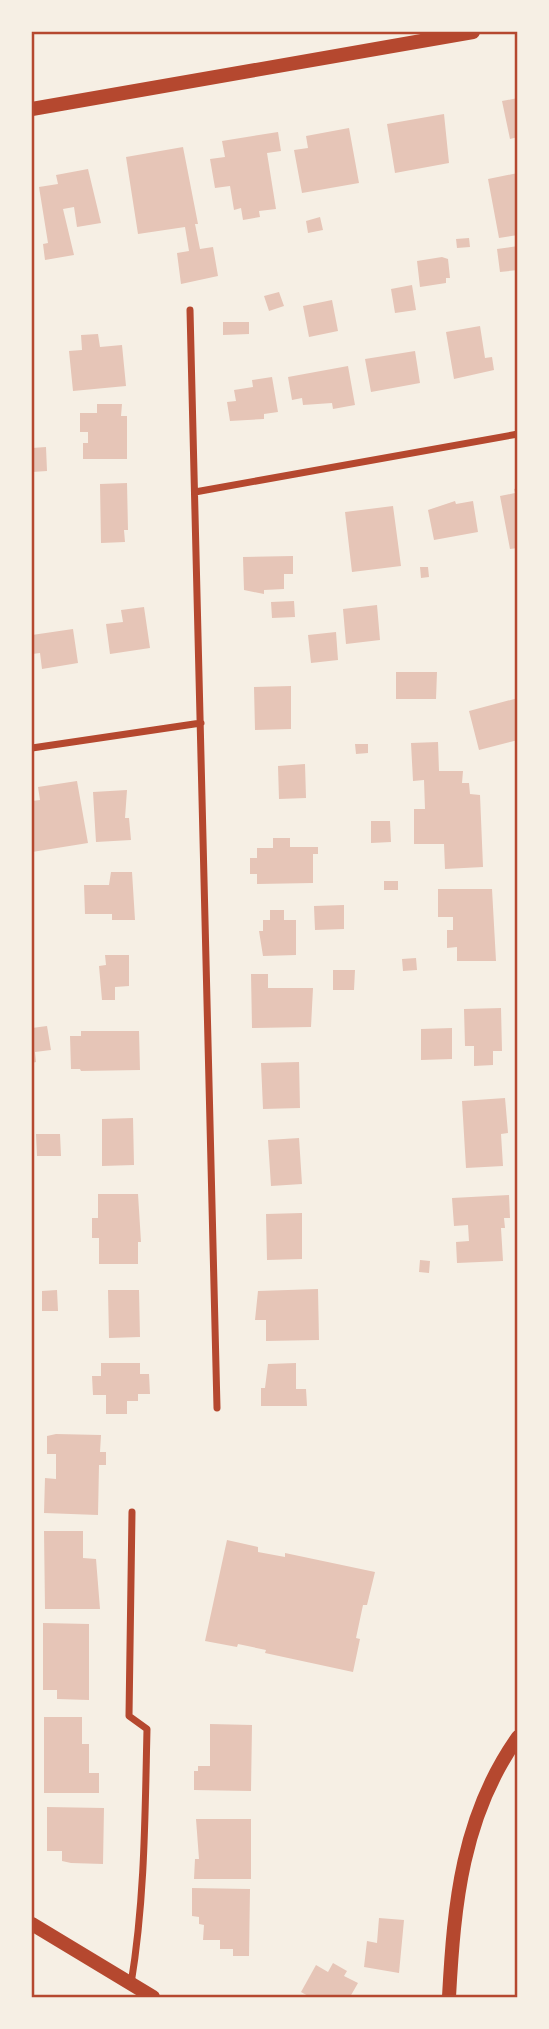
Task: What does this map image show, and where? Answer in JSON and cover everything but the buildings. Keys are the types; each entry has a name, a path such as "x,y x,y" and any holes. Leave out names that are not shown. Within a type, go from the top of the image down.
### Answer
{"main road":[{"path":"32,109 473,32"},
{"path":"449,1997 457,1888 467,1844 492,1780 517,1737"},
{"path":"32,1924 153,1997"}],"street":[{"path":"190,310 217,1408"},
{"path":"195,492 517,434"},
{"path":"32,748 201,723"},
{"path":"131,1985 139,1933 143,1878 147,1729 129,1716 132,1512"}]}
